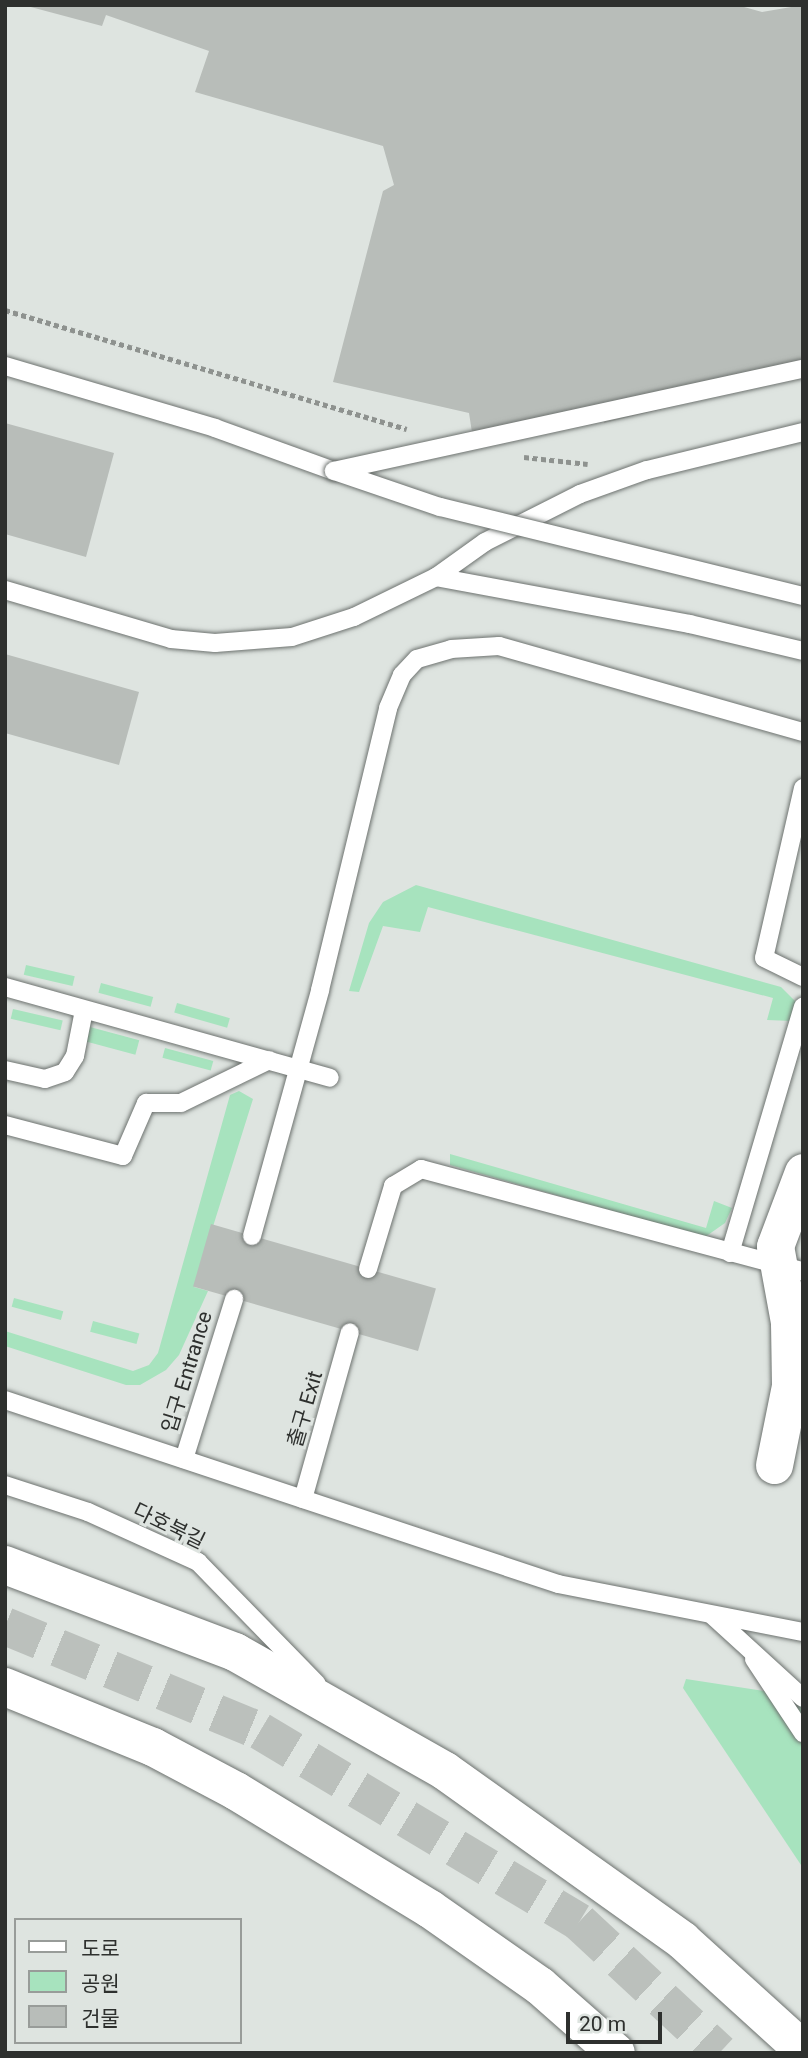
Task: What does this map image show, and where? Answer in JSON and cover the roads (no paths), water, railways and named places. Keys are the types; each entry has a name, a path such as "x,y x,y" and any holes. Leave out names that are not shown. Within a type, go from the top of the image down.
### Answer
{"street":[{"path":"774,1465 790,1386 791,1270 775,1246 803,1172"},
{"path":"5,1565 235,1652 344,1712 564,1851 683,1941 803,2050"},
{"path":"5,1687 153,1747 236,1791 430,1909 540,1986 616,2053"}],"lane":[{"path":"5,366 215,428 440,507 803,596"},
{"path":"334,471 803,369"},
{"path":"5,590 138,631 215,643 292,637 354,617 436,577 485,542 580,494 647,470 803,432"},
{"path":"436,577 690,624 803,651"},
{"path":"252,1236 298,1069 388,708 402,675 417,659 451,649 499,646 803,732"},
{"path":"803,788 764,958 803,977"},
{"path":"5,988 330,1078"},
{"path":"730,1253 803,1007"},
{"path":"5,1070 45,1079 65,1072 75,1056 84,1010"},
{"path":"5,1125 123,1156 146,1103 181,1104 269,1060"},
{"path":"368,1269 393,1185 421,1169 600,1213 791,1270"},
{"name":"입구 Entrance","path":"184,1459 234,1299"},
{"name":"출구 Exit","path":"303,1499 350,1332"},
{"path":"5,1400 558,1584 803,1632"},
{"name":"다호북길","path":"5,1485 88,1512 198,1562 344,1712"},
{"path":"712,1615 803,1698"},
{"path":"743,1642 803,1733"}],"tunnel":[{"path":"5,1626 260,1731 579,1922 720,2053"}]}
